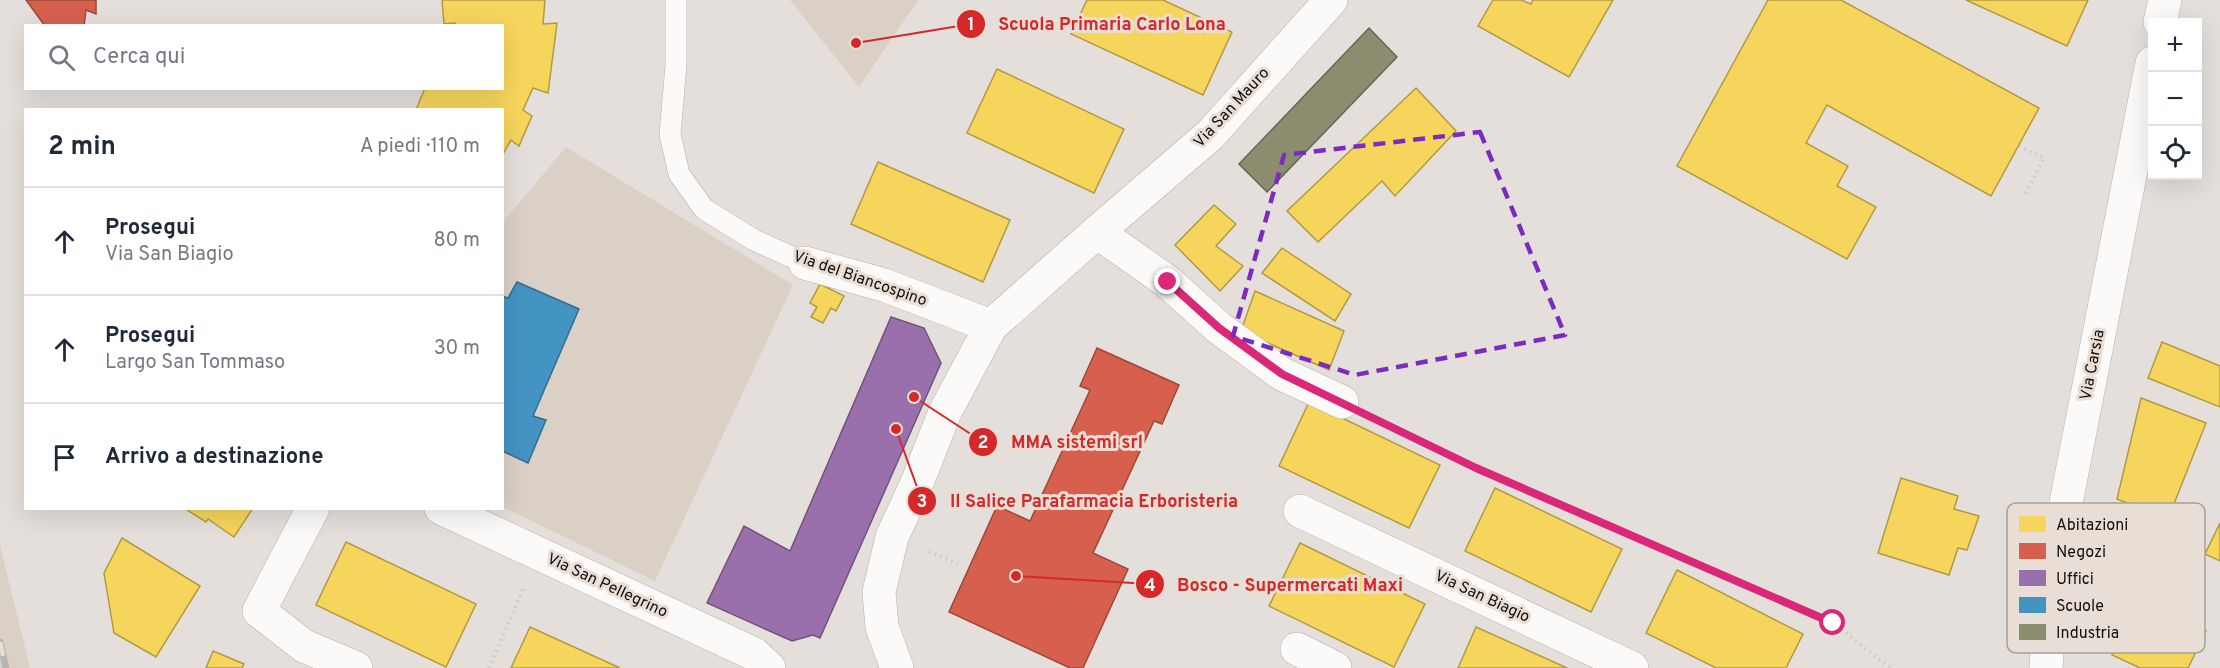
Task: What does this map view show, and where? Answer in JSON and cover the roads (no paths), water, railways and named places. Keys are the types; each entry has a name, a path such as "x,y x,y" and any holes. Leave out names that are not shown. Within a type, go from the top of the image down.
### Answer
{"street":[{"name":"Via San Mauro","path":"990,326 1210,135 1331,0"},
{"path":"2161,18 2164,0"},
{"name":"Via Carsia","path":"2066,503 2150,72"},
{"path":"1096,232 1168,282 1219,328 1282,374 1342,402"},
{"name":"Via del Biancospino","path":"805,263 884,285 990,326"},
{"path":"897,668 882,627 879,592 892,537 917,483 945,412 990,326"},
{"path":"312,510 260,611 299,657 356,668"},
{"name":"Via San Pellegrino","path":"445,510 754,654 769,668"},
{"name":"Via San Biagio","path":"1300,511 1632,668"},
{"path":"1297,649 1335,668"},
{"name":"Via Carsia","path":"2046,668 2047,653"}],"lane":[{"name":"Via del Biancospino","path":"676,0 676,64 670,134 679,174 704,209 754,240 805,263"}],"railway":[{"path":"0,642 6,668"}],"place":[{"name":"Scuola Primaria Carlo Lona","path":"856,43"},
{"name":"MMA sistemi srl","path":"914,397"},
{"name":"Il Salice Parafarmacia Erboristeria","path":"896,429"},
{"name":"Bosco - Supermercati Maxi","path":"1016,576"}]}
